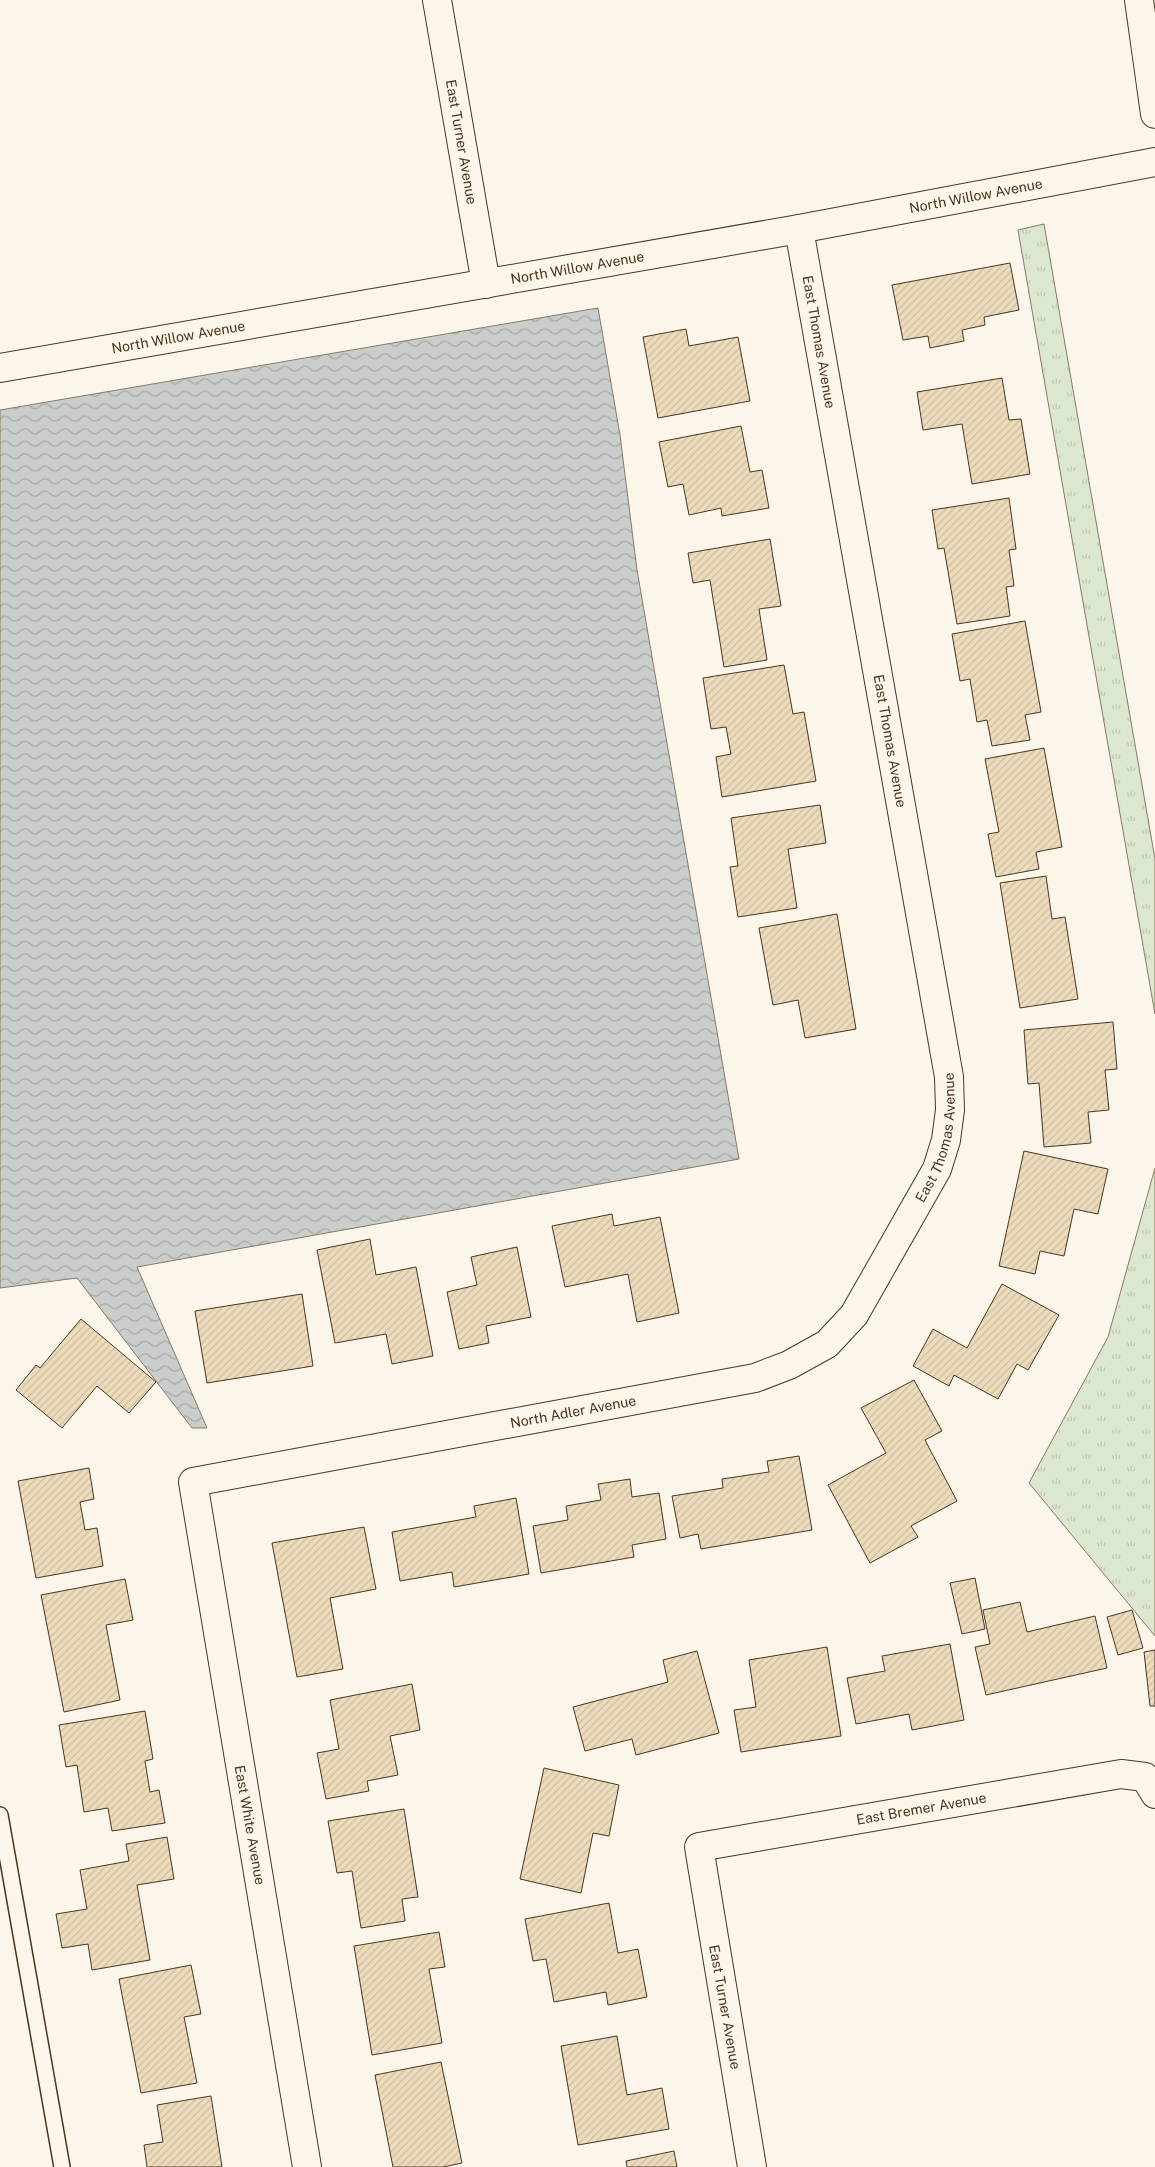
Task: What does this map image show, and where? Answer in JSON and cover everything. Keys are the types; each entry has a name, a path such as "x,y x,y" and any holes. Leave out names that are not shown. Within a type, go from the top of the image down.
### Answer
{"main road":[{"name":"East Turner Avenue","path":"437,0 486,284"},
{"path":"1139,0 1155,114"},
{"name":"North Willow Avenue","path":"0,368 799,229 1155,162"},
{"name":"East Thomas Avenue","path":"799,229 949,1077 950,1110 946,1140 937,1169 896,1243"},
{"name":"North Adler Avenue","path":"193,1482 755,1378 789,1365 827,1344 854,1315 896,1243"},
{"name":"East White Avenue","path":"193,1482 307,2167"},
{"name":"East Bremer Avenue","path":"699,1847 1121,1774 1150,1785"},
{"name":"East Turner Avenue","path":"699,1847 752,2167"}],"lane":[{"path":"0,1815 62,2167"}],"green space":[{"path":"1044,224 1155,859 1155,1014 1018,230"},
{"path":"1155,1168 1155,1636 1029,1483 1108,1337"}],"water":[{"path":"598,308 620,435 637,570 739,1159 137,1267 207,1428 192,1428 77,1278 0,1288 0,410"}],"building":[{"path":"1010,263 1019,310 984,317 985,325 962,330 964,341 930,348 928,336 903,340 892,285"},
{"path":"686,329 689,346 738,337 750,401 658,418 643,337"},
{"path":"1002,378 1009,420 1021,419 1030,474 972,484 962,424 923,430 917,392"},
{"path":"741,426 750,472 762,470 769,508 722,516 721,508 689,515 683,484 668,487 659,442"},
{"path":"1009,498 1016,549 1009,550 1014,586 1006,587 1010,616 957,624 944,548 938,549 932,510"},
{"path":"770,539 781,606 759,609 767,660 724,667 710,580 693,583 688,553"},
{"path":"1025,621 1041,712 1025,715 1030,740 992,746 987,720 977,722 970,679 960,681 952,634"},
{"path":"784,665 793,714 804,712 816,781 722,797 716,757 731,754 726,727 711,729 703,678"},
{"path":"1044,748 1062,847 1036,852 1039,869 996,877 988,834 999,832 985,759"},
{"path":"820,805 826,843 788,849 797,908 738,917 730,867 738,866 731,818"},
{"path":"1046,876 1052,919 1065,917 1078,999 1020,1008 1000,883"},
{"path":"837,914 856,1029 805,1038 798,1000 773,1005 759,928"},
{"path":"1113,1022 1117,1069 1105,1070 1109,1110 1088,1112 1091,1143 1044,1147 1039,1083 1028,1084 1024,1030"},
{"path":"1024,1151 1108,1169 1098,1214 1074,1209 1064,1256 1040,1251 1035,1274 999,1266"},
{"path":"612,1214 614,1226 660,1217 679,1313 637,1322 628,1274 565,1287 552,1226"},
{"path":"370,1239 376,1275 416,1267 433,1356 392,1364 386,1334 335,1343 317,1250"},
{"path":"517,1247 531,1317 486,1326 489,1343 459,1349 447,1292 477,1285 471,1257"},
{"path":"1002,1284 1059,1315 1028,1370 1017,1364 998,1399 954,1375 949,1386 913,1366 933,1329 967,1348"},
{"path":"302,1294 313,1366 207,1383 195,1311"},
{"path":"81,1319 156,1382 129,1413 97,1386 62,1428 16,1390 36,1365 40,1368"},
{"path":"914,1380 942,1431 925,1440 957,1501 911,1526 918,1537 870,1563 828,1485 886,1453 861,1408"},
{"path":"799,1456 812,1530 701,1549 698,1534 680,1538 672,1496 723,1488 722,1479 769,1472 767,1461"},
{"path":"89,1468 94,1499 80,1502 85,1530 97,1528 103,1566 36,1578 18,1481"},
{"path":"630,1479 632,1497 659,1493 666,1539 632,1545 634,1557 541,1573 533,1526 568,1520 566,1506 601,1500 598,1484"},
{"path":"516,1498 529,1574 454,1587 452,1572 400,1581 392,1532 476,1517 474,1506"},
{"path":"364,1527 376,1589 330,1598 343,1669 297,1677 272,1543"},
{"path":"975,1578 985,1629 962,1634 950,1583"},
{"path":"125,1579 133,1620 106,1625 120,1700 64,1712 41,1595"},
{"path":"1020,1602 1027,1632 1095,1616 1107,1668 986,1695 975,1647 990,1644 983,1610"},
{"path":"1132,1610 1143,1648 1118,1655 1107,1617"},
{"path":"950,1644 964,1720 912,1730 909,1714 856,1724 847,1678 885,1671 882,1656"},
{"path":"827,1647 841,1736 741,1752 734,1710 756,1707 749,1660"},
{"path":"1155,1650 1155,1706 1150,1706 1144,1652"},
{"path":"697,1651 719,1733 636,1755 632,1739 585,1751 573,1707 668,1682 663,1660"},
{"path":"412,1684 420,1730 390,1736 398,1775 367,1781 369,1791 326,1799 317,1753 339,1749 330,1700"},
{"path":"145,1711 153,1759 145,1761 150,1792 159,1790 165,1823 112,1831 108,1808 84,1812 77,1765 66,1767 59,1725"},
{"path":"544,1768 619,1785 609,1836 593,1833 581,1893 520,1879"},
{"path":"404,1809 418,1897 402,1899 405,1921 361,1928 352,1871 337,1873 328,1821"},
{"path":"167,1837 174,1879 137,1885 150,1960 92,1970 88,1944 62,1948 56,1914 87,1909 80,1870 129,1861 126,1844"},
{"path":"609,1903 618,1953 638,1949 647,1997 608,2005 606,1992 554,2002 546,1959 533,1961 525,1919"},
{"path":"439,1932 445,1967 429,1969 442,2043 372,2055 354,1946"},
{"path":"191,1965 201,2014 184,2017 197,2083 141,2093 119,1979"},
{"path":"617,2036 627,2095 662,2088 669,2129 578,2145 561,2046"},
{"path":"441,2062 462,2163 443,2167 393,2167 375,2075"},
{"path":"211,2096 222,2167 147,2167 144,2145 163,2142 157,2105"},
{"path":"674,2151 677,2167 627,2167 626,2161"}]}
